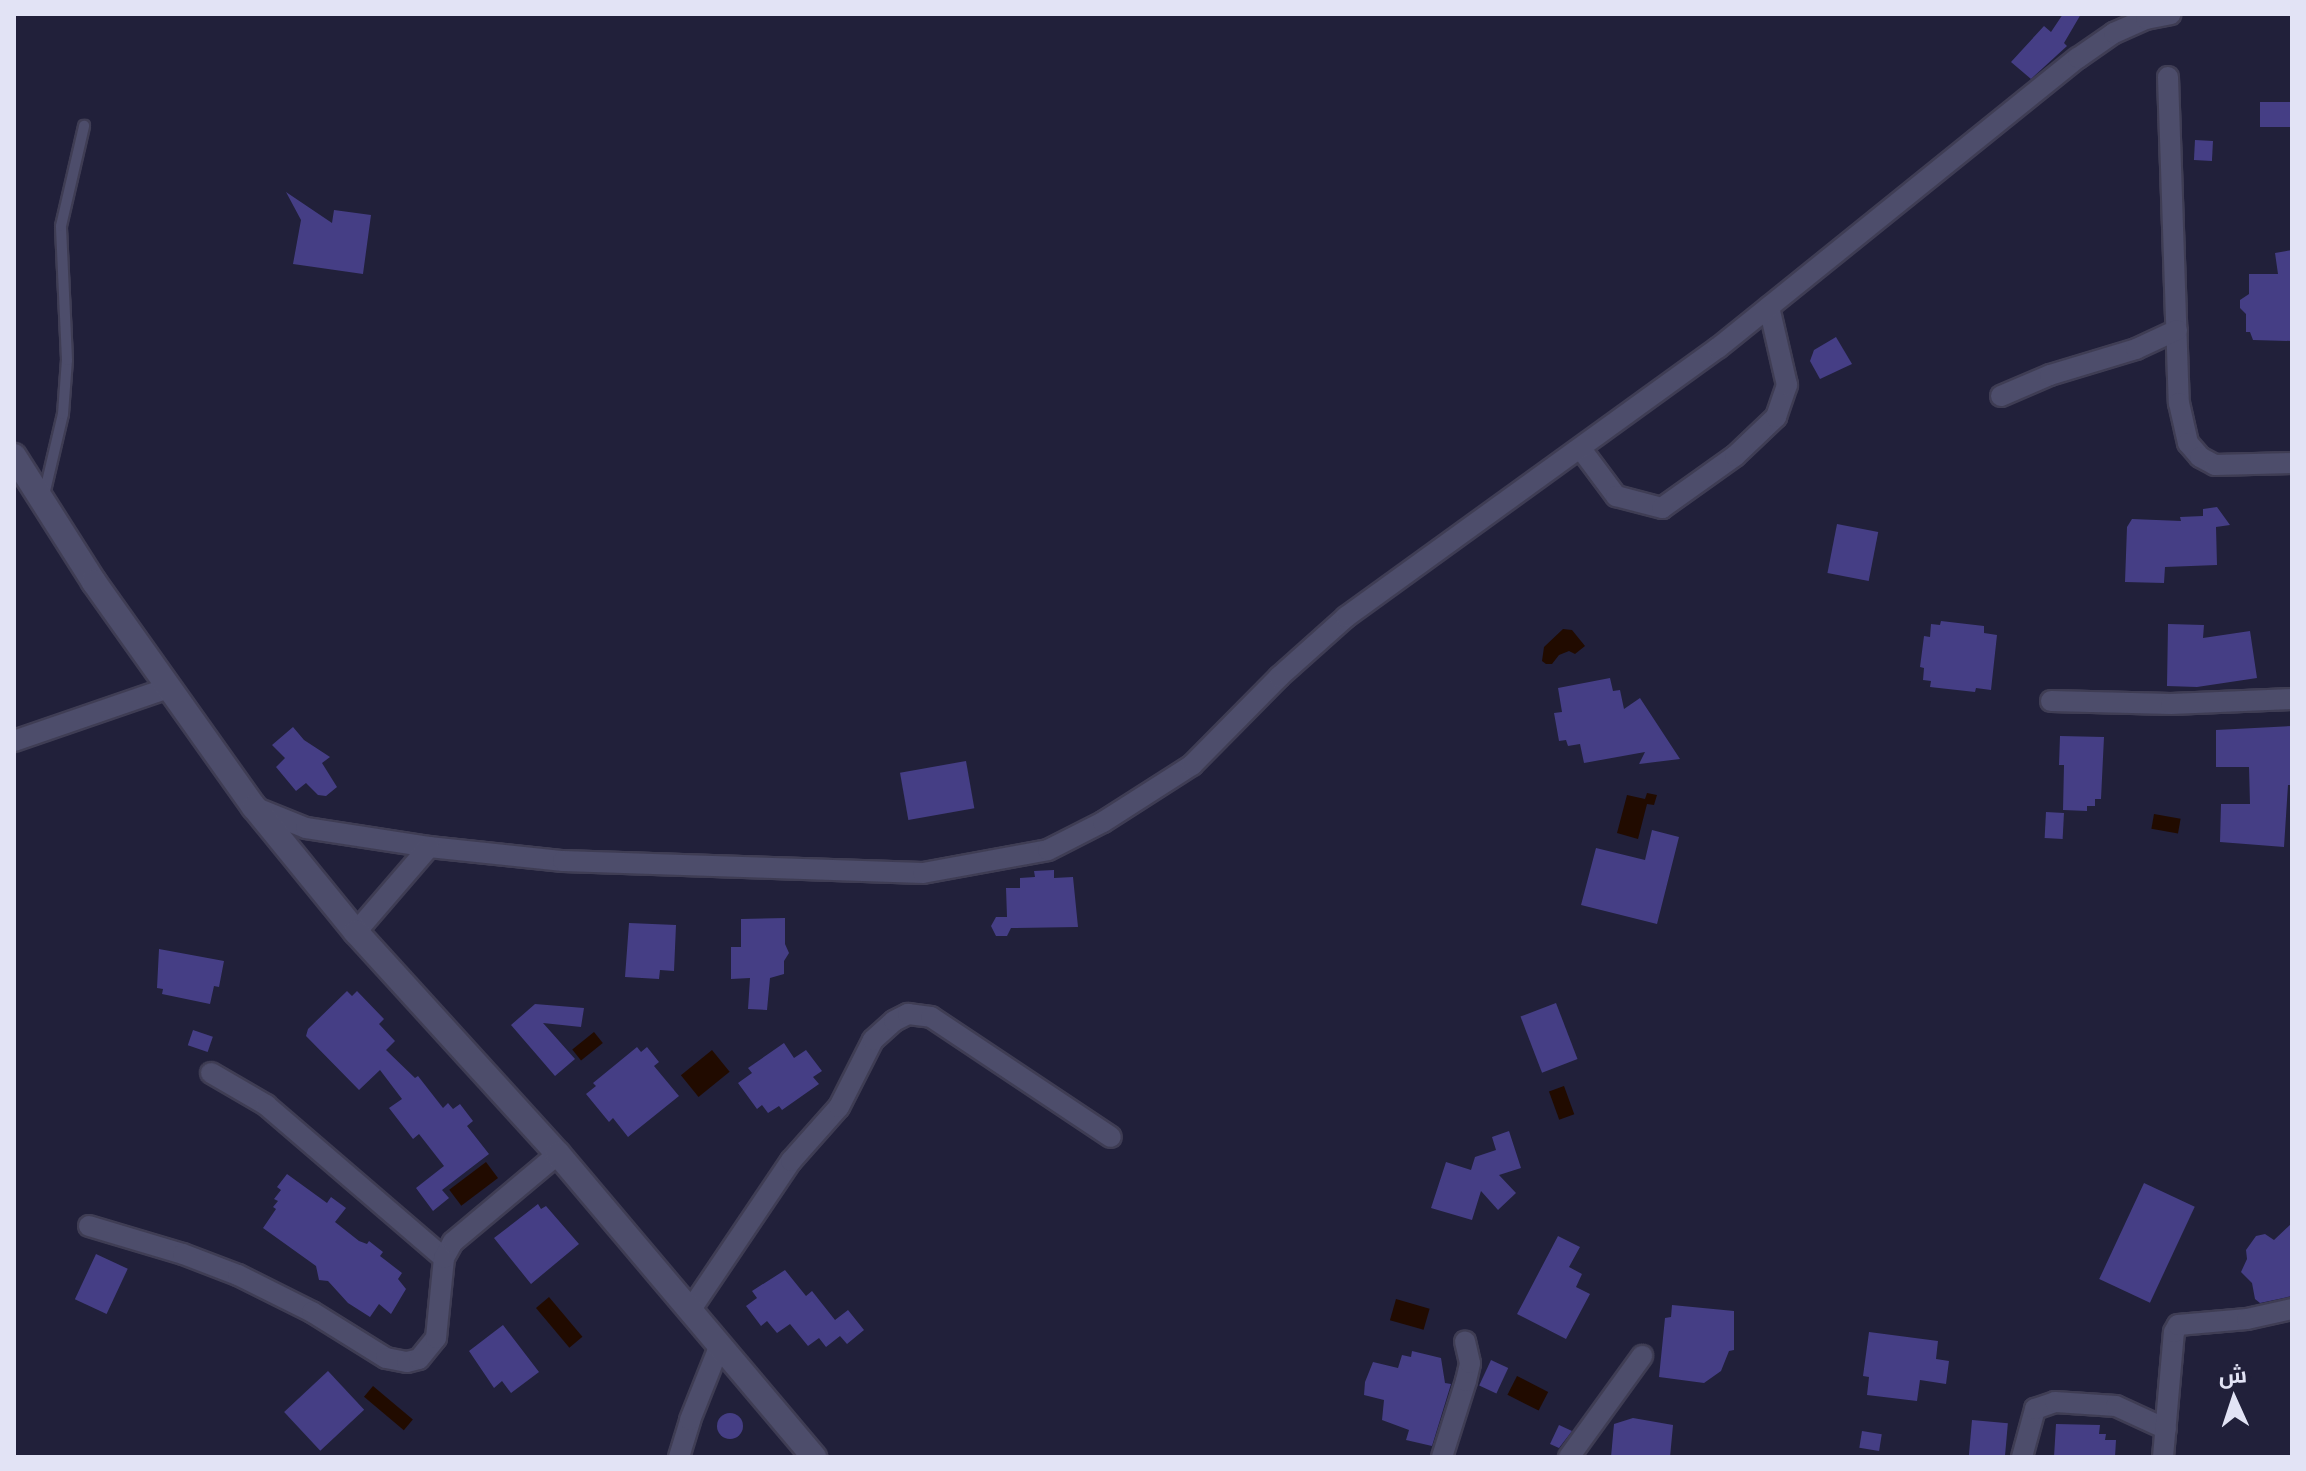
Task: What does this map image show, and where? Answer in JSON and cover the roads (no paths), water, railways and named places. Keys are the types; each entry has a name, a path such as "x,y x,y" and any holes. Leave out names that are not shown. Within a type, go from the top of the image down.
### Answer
{"street":[{"path":"254,807 306,828 429,847 563,861 872,874 923,873 1048,850 1103,822 1192,765 1279,677 1346,617 1417,562 1581,449 1769,307 2078,58 2114,33 2146,19 2171,14"},
{"path":"2168,77 2177,330 2183,425 2188,443 2200,457 2215,465 2292,463"},
{"path":"1581,449 1616,496 1662,508 1735,456 1776,417 1787,385 1769,307"},
{"path":"2001,396 2050,375 2136,349 2177,330"},
{"path":"14,456 168,688 254,807 356,932 558,1154 814,1457"},
{"path":"14,741 168,688"},
{"path":"2051,701 2171,704 2292,699"},
{"path":"356,932 429,847"},
{"path":"691,1309 791,1161 839,1107 873,1040 894,1021 908,1014 931,1017 1111,1137"},
{"path":"211,1073 266,1105 444,1258"},
{"path":"89,1226 183,1254 238,1275 312,1312 386,1358 407,1362 419,1359 436,1338 444,1258 466,1229 558,1154"},
{"path":"2163,1457 2174,1332 2178,1325 2247,1319 2292,1309"},
{"path":"1442,1457 1470,1363 1465,1342"},
{"path":"679,1457 719,1347"},
{"path":"1569,1457 1642,1356"},
{"path":"2022,1457 2035,1409 2055,1402 2116,1406 2166,1429"}],"lane":[{"path":"42,501 63,414 67,307 61,226 84,126"}]}
